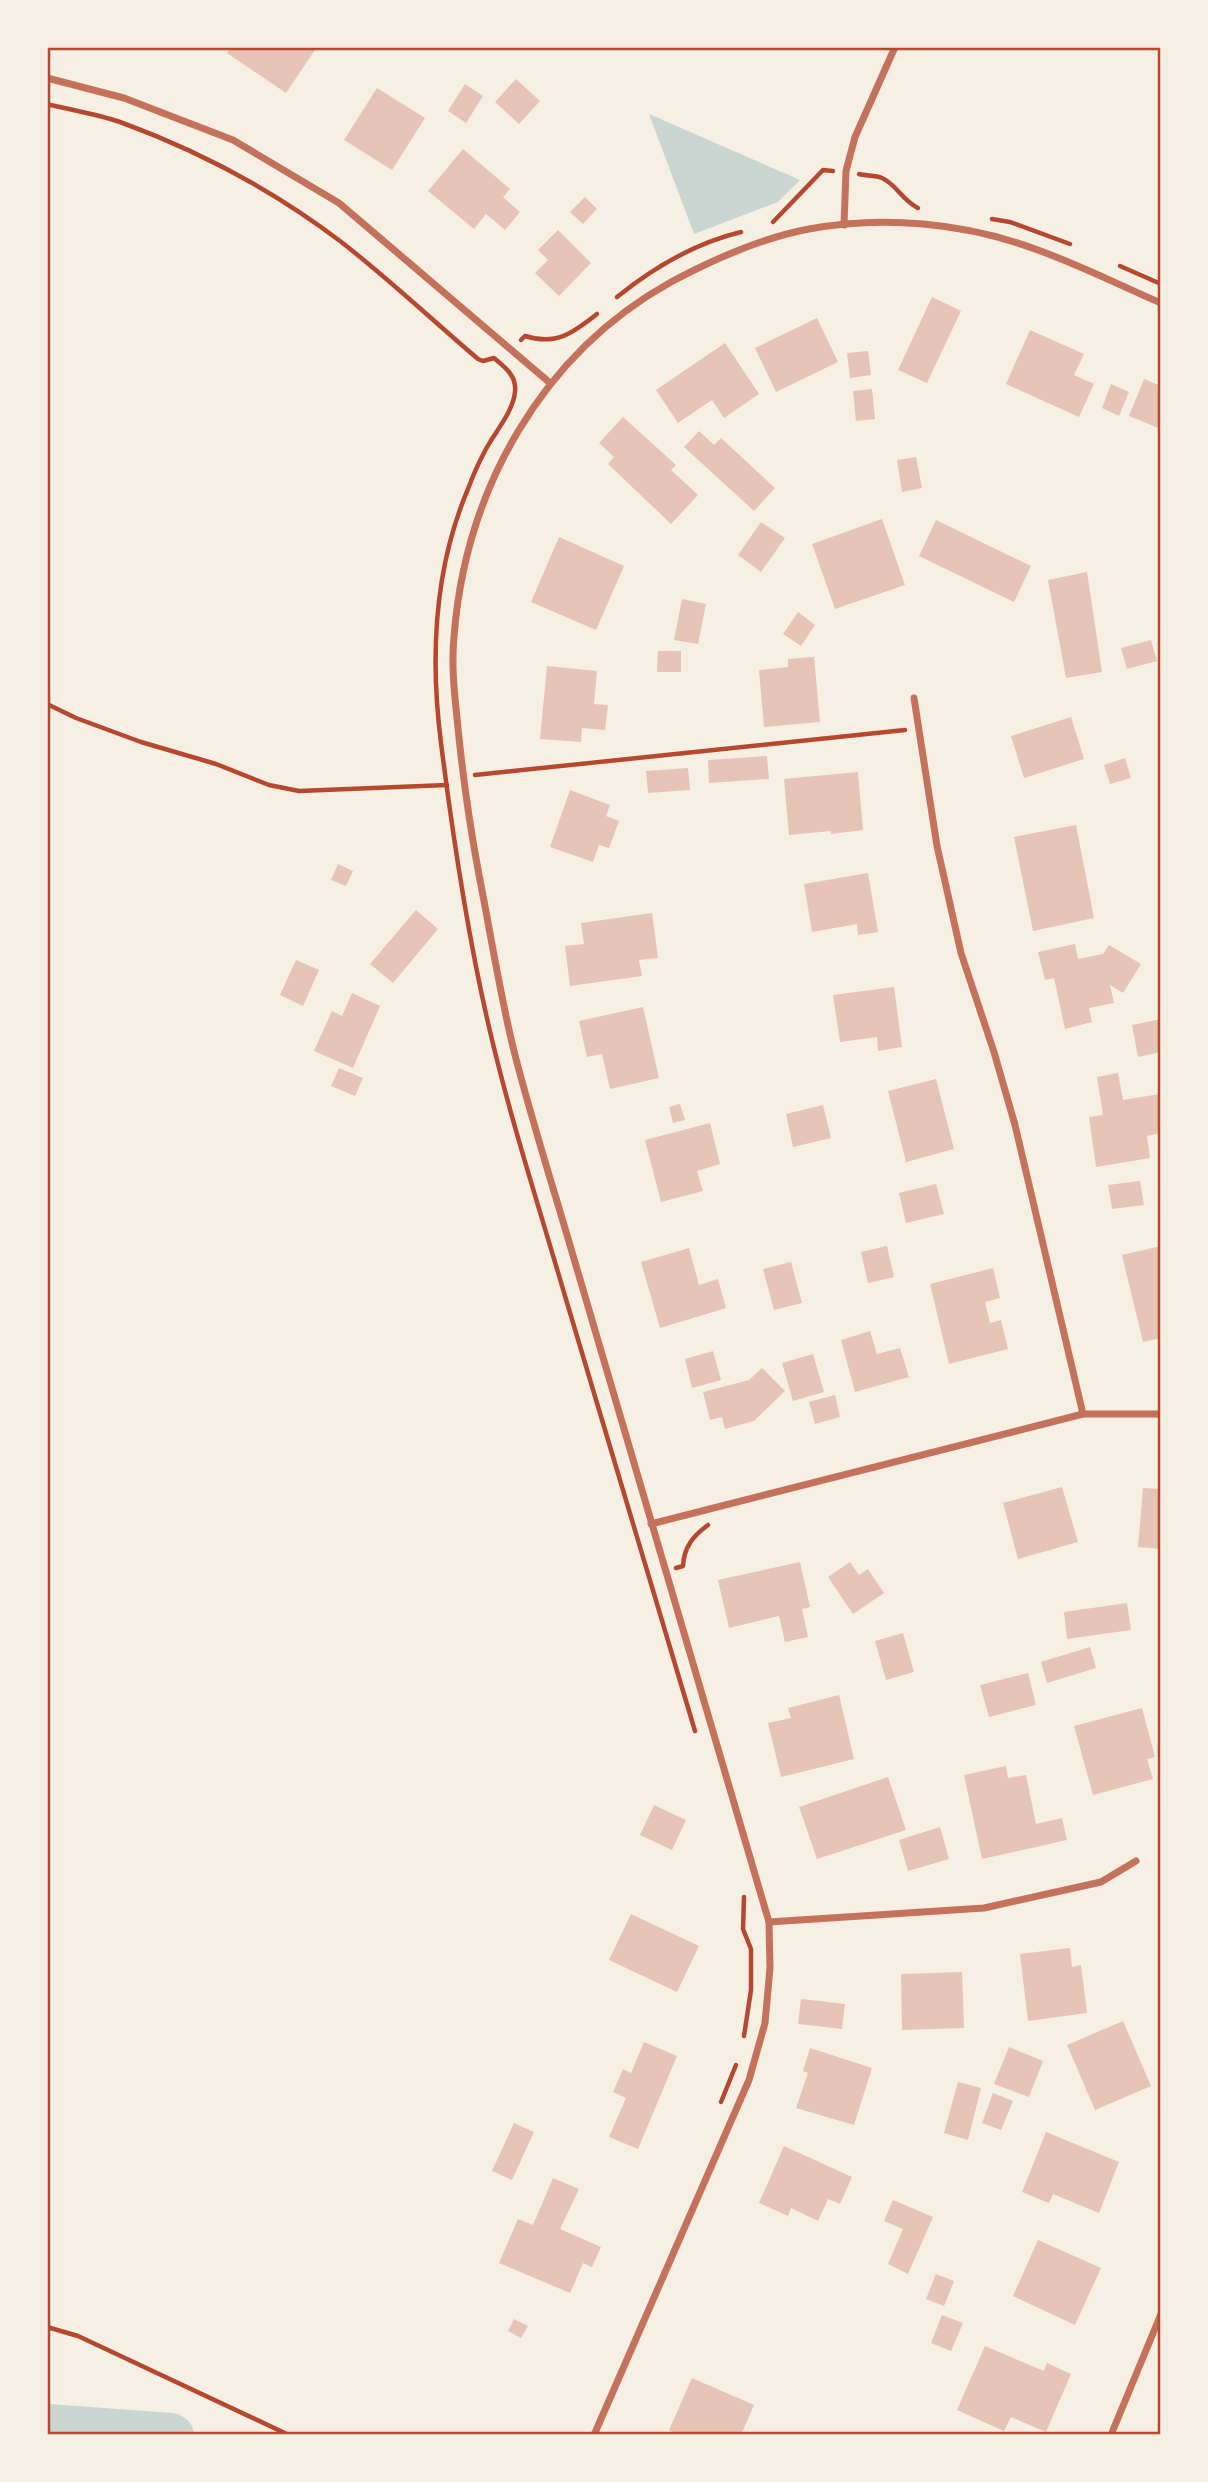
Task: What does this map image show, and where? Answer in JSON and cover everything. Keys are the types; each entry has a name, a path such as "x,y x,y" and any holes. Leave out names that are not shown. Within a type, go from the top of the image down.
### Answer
{"street":[{"path":"844,225 846,171 855,137 895,47"},
{"path":"47,78 124,98 233,140 339,203 550,383"},
{"path":"594,2435 749,2080 765,2022 770,1968 769,1922 514,1050 471,834 453,681 453,639 471,538 509,444 550,383 618,318 650,294 710,261 761,242 808,229 844,225 922,224 964,229 1036,249 1161,303"},
{"path":"914,698 937,846 958,940 1015,1125 1083,1413"},
{"path":"651,1524 1083,1413 1161,1414"},
{"path":"769,1922 984,1908 1101,1881 1136,1861"},
{"path":"1111,2435 1161,2314"}],"path":[{"path":"47,704 76,718 141,742 216,764 269,785 299,791 446,785"},
{"path":"478,774 900,731"},
{"path":"649,1576 696,1735"},
{"path":"742,2044 751,1990 751,1948 743,1929 746,1903 744,1895"},
{"path":"719,2106 739,2055"},
{"path":"47,2327 78,2336 289,2435"}],"shaded area":[{"path":"649,114 800,180 778,202 694,234"}],"building":[{"path":"231,47 317,47 286,93 227,53"},
{"path":"516,79 540,101 519,124 495,102"},
{"path":"465,84 483,96 466,123 448,111"},
{"path":"377,88 425,118 392,170 344,140"},
{"path":"463,149 510,189 503,197 520,212 505,230 486,214 474,229 428,191"},
{"path":"585,197 597,209 583,224 570,212"},
{"path":"558,230 591,263 559,296 535,273 548,260 538,250"},
{"path":"932,297 961,311 927,383 898,370"},
{"path":"817,318 838,362 776,392 755,348"},
{"path":"1030,330 1084,354 1074,375 1094,384 1079,417 1006,384"},
{"path":"725,343 759,394 724,418 712,400 678,423 656,390"},
{"path":"868,351 871,375 850,378 847,353"},
{"path":"1144,379 1161,386 1161,429 1129,416"},
{"path":"1111,384 1129,392 1119,416 1102,408"},
{"path":"872,389 875,419 856,421 853,391"},
{"path":"623,417 676,465 671,470 698,495 671,524 608,464 614,457 599,443"},
{"path":"699,431 714,445 721,438 775,488 754,511 684,447"},
{"path":"916,457 922,488 902,492 897,460"},
{"path":"882,519 905,585 835,609 812,544"},
{"path":"936,520 1031,566 1014,602 919,556"},
{"path":"761,522 785,538 761,572 738,555"},
{"path":"559,537 624,566 596,630 531,602"},
{"path":"1087,572 1102,672 1066,678 1048,580"},
{"path":"682,599 706,604 698,644 674,640"},
{"path":"798,612 815,625 801,646 783,634"},
{"path":"1151,640 1157,661 1127,669 1121,648"},
{"path":"658,651 681,651 681,672 657,672"},
{"path":"814,657 820,722 764,727 759,670 788,667 788,659"},
{"path":"547,666 597,671 594,704 608,705 605,730 582,728 581,742 540,739"},
{"path":"1071,717 1084,759 1024,778 1011,736"},
{"path":"767,756 769,779 709,783 708,760"},
{"path":"1125,758 1131,778 1110,784 1104,765"},
{"path":"688,768 690,790 648,793 646,771"},
{"path":"858,772 863,830 789,835 784,779"},
{"path":"570,790 610,805 606,816 619,821 609,848 599,845 593,862 550,847"},
{"path":"1076,825 1094,918 1033,931 1014,837"},
{"path":"338,864 353,871 346,886 331,880"},
{"path":"868,873 878,932 858,935 857,924 812,932 804,884"},
{"path":"416,910 438,929 393,983 370,964"},
{"path":"652,913 658,958 639,960 642,976 570,986 565,946 584,944 581,923"},
{"path":"1075,944 1078,959 1103,954 1109,945 1141,964 1123,993 1110,985 1114,1003 1089,1008 1092,1022 1065,1029 1054,978 1045,980 1038,952"},
{"path":"296,960 319,970 303,1006 280,995"},
{"path":"894,987 902,1047 878,1051 877,1037 840,1042 833,995"},
{"path":"352,993 380,1006 353,1068 314,1051 332,1011 342,1016"},
{"path":"643,1007 659,1078 610,1089 602,1054 587,1057 579,1021"},
{"path":"1161,1019 1161,1052 1138,1057 1132,1025"},
{"path":"339,1068 363,1078 355,1096 331,1086"},
{"path":"1118,1073 1123,1100 1160,1094 1161,1133 1147,1136 1150,1158 1096,1167 1089,1117 1103,1115 1097,1077"},
{"path":"936,1079 954,1149 906,1162 888,1091"},
{"path":"680,1104 685,1120 673,1123 669,1107"},
{"path":"823,1105 831,1138 793,1147 786,1114"},
{"path":"710,1123 720,1164 697,1171 703,1191 661,1202 645,1140"},
{"path":"1140,1181 1144,1205 1112,1209 1108,1185"},
{"path":"936,1184 944,1214 906,1223 899,1193"},
{"path":"887,1246 894,1277 868,1283 861,1252"},
{"path":"1161,1246 1161,1338 1143,1342 1122,1255"},
{"path":"689,1248 699,1285 718,1279 726,1308 660,1328 641,1262"},
{"path":"791,1262 802,1303 774,1310 763,1269"},
{"path":"993,1268 1000,1298 985,1302 990,1323 1001,1320 1008,1349 949,1364 930,1284"},
{"path":"870,1331 877,1354 900,1348 909,1377 855,1392 841,1340"},
{"path":"713,1351 721,1380 692,1388 685,1359"},
{"path":"813,1354 824,1392 793,1401 782,1363"},
{"path":"762,1368 785,1391 754,1421 725,1429 722,1417 710,1420 703,1392 749,1380"},
{"path":"835,1395 840,1417 815,1424 809,1402"},
{"path":"1062,1487 1078,1542 1018,1559 1003,1503"},
{"path":"1143,1488 1161,1489 1161,1549 1138,1547"},
{"path":"800,1562 810,1607 802,1609 808,1637 785,1642 779,1616 729,1628 718,1580"},
{"path":"850,1562 859,1575 868,1569 884,1593 853,1614 828,1577"},
{"path":"1127,1603 1131,1630 1067,1639 1064,1612"},
{"path":"903,1633 914,1672 886,1680 875,1641"},
{"path":"1090,1647 1096,1668 1047,1683 1041,1662"},
{"path":"1028,1673 1036,1705 989,1717 980,1685"},
{"path":"839,1695 854,1759 781,1777 768,1723 791,1718 788,1708"},
{"path":"1142,1708 1155,1757 1147,1759 1153,1779 1093,1795 1074,1726"},
{"path":"1006,1766 1008,1778 1026,1775 1036,1824 1062,1818 1067,1840 982,1859 964,1775"},
{"path":"888,1777 906,1830 817,1859 799,1807"},
{"path":"654,1805 686,1820 672,1850 640,1835"},
{"path":"940,1827 949,1859 908,1871 899,1840"},
{"path":"631,1914 699,1946 677,1992 609,1960"},
{"path":"1070,1948 1072,1967 1081,1965 1087,2013 1028,2021 1020,1954"},
{"path":"962,1972 964,2028 902,2030 901,1974"},
{"path":"801,1999 845,2004 842,2029 798,2024"},
{"path":"1123,2021 1151,2086 1095,2110 1067,2045"},
{"path":"644,2042 677,2056 638,2149 609,2137 626,2098 613,2092 623,2069 631,2073"},
{"path":"1009,2047 1043,2061 1029,2097 994,2084"},
{"path":"810,2048 872,2068 854,2125 796,2108 808,2073 803,2071"},
{"path":"958,2082 981,2088 968,2140 944,2133"},
{"path":"993,2093 1013,2101 1001,2130 982,2123"},
{"path":"514,2123 534,2132 512,2180 492,2171"},
{"path":"1046,2132 1119,2162 1099,2213 1053,2194 1049,2203 1022,2192"},
{"path":"784,2146 852,2177 840,2204 828,2199 818,2221 791,2208 788,2216 759,2203"},
{"path":"553,2178 579,2189 560,2229 601,2247 592,2267 583,2263 570,2293 499,2263 518,2219 533,2225"},
{"path":"893,2200 933,2217 908,2274 888,2264 903,2229 884,2221"},
{"path":"1038,2240 1101,2268 1075,2325 1013,2296"},
{"path":"936,2274 954,2281 944,2306 926,2299"},
{"path":"942,2315 963,2323 951,2351 931,2343"},
{"path":"514,2319 528,2326 521,2338 508,2331"},
{"path":"985,2346 1044,2371 1047,2363 1071,2374 1046,2432 1011,2417 1004,2431 957,2410"},
{"path":"692,2378 754,2405 741,2435 679,2435 669,2430"}],"waterway":[{"path":"47,2424 174,2435"}]}
